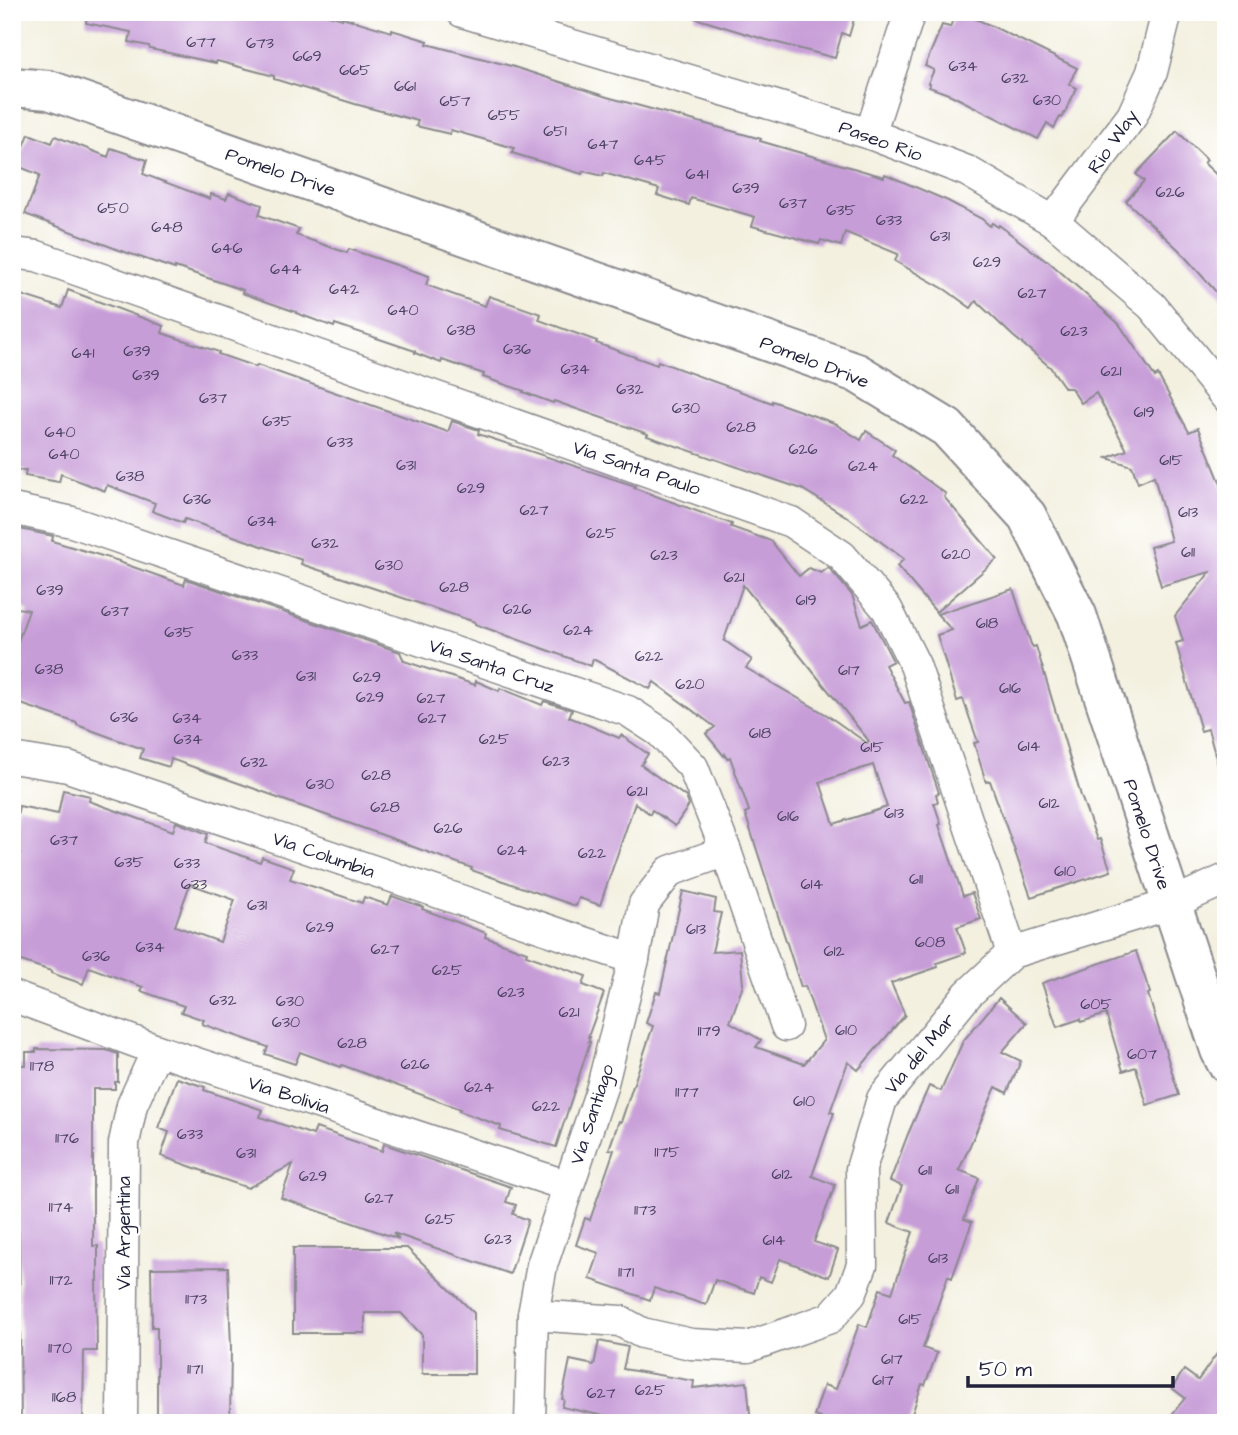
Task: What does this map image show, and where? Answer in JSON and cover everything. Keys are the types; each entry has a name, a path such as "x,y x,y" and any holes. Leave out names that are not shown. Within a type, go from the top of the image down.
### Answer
{"street":[{"name":"Paseo Rio","path":"462,12 870,134 967,172 1053,221 1152,306 1226,397"},
{"path":"870,134 910,12"},
{"name":"Rio Way","path":"1053,221 1132,116 1152,72 1167,12"},
{"name":"Pomelo Drive","path":"12,87 49,90 857,373 947,428 1027,516 1077,615 1171,904 1226,1062"},
{"name":"Via Santa Paulo","path":"12,253 37,256 792,522 842,556 887,609 915,665 1012,953"},
{"name":"Via Santa Cruz","path":"12,509 72,522 628,711 660,732 693,767 726,851 786,1026"},
{"name":"Via Columbia","path":"12,758 68,767 634,959"},
{"name":"Via Santiago","path":"530,1423 533,1315 542,1265 602,1087 634,959 644,904 670,872 726,851"},
{"path":"1171,904 1226,879"},
{"name":"Via del Mar","path":"533,1315 620,1321 642,1332 691,1344 748,1347 830,1318 851,1294 862,1265 861,1169 881,1099 968,994 1012,953 1171,904"},
{"name":"Via Bolivia","path":"12,996 157,1050 568,1186"},
{"name":"Via Argentina","path":"122,1423 124,1143 132,1105 157,1050"}],"building":[{"path":"87,12 319,12 342,17 607,97 761,139 760,141 884,177 885,174 948,201 990,226 992,223 998,227 999,225 1047,260 1119,324 1155,377 1158,375 1189,432 1198,428 1226,501 1226,768 1219,769 1208,729 1201,731 1176,643 1183,641 1175,616 1210,572 1161,586 1150,547 1171,541 1154,476 1138,483 1132,466 1107,458 1127,450 1096,393 1081,403 1071,388 1065,388 1050,367 976,301 971,308 946,290 895,261 898,254 845,232 841,246 821,240 819,244 752,226 755,217 691,198 689,205 657,195 659,189 604,173 603,176 583,171 582,174 512,153 514,148 451,130 450,134 416,126 418,121 274,79 274,76 217,61 216,63 150,49 149,46 129,42 131,32 86,23"},
{"path":"696,12 856,12 849,36 842,33 835,58 695,18"},
{"path":"956,12 994,27 1077,68 1069,84 1077,88 1054,128 1047,123 1038,139 951,95 929,87 934,70 925,66 942,25 950,27"},
{"path":"1177,131 1207,160 1204,163 1226,184 1226,303 1178,249 1126,201 1144,181 1136,174"},
{"path":"29,134 52,143 55,136 108,157 111,148 147,160 143,174 210,199 211,194 226,199 229,193 262,205 259,215 299,229 296,235 347,253 349,249 429,276 426,285 485,306 489,296 541,314 539,320 597,341 596,343 657,365 658,361 837,424 861,440 866,431 895,450 892,455 946,494 944,497 997,559 936,612 897,566 904,559 849,518 802,489 554,401 553,403 483,377 484,374 442,360 441,363 415,351 335,324 334,327 242,293 243,290 119,250 25,214 40,175 20,167 21,154"},
{"path":"68,290 164,326 162,333 219,352 218,354 256,367 257,365 448,432 452,421 479,430 478,434 635,486 634,488 771,541 799,576 809,568 821,573 830,569 852,595 862,625 872,620 893,661 885,665 905,703 909,702 939,793 936,794 938,802 934,803 941,824 939,825 963,896 972,893 981,919 957,927 966,953 937,963 938,967 891,983 905,1015 858,1070 848,1062 830,1112 834,1113 812,1176 835,1185 814,1242 838,1250 829,1277 780,1259 771,1282 759,1277 754,1293 715,1280 706,1305 654,1288 650,1300 590,1279 599,1253 576,1245 585,1218 590,1220 614,1150 609,1149 619,1121 621,1122 653,1026 646,1023 656,992 660,993 683,891 716,899 714,912 721,913 712,952 740,950 743,985 730,1022 761,1040 756,1047 804,1064 824,1040 805,986 801,987 745,813 749,811 730,757 727,759 706,734 715,727 654,682 650,689 593,659 591,666 475,622 301,564 302,560 185,519 183,523 152,511 155,503 107,485 105,491 61,474 59,482 25,476 26,470 12,470 12,292 62,308","holes":["743,585 869,741 867,743 827,715 746,668 752,660 724,640","873,765 887,807 834,824 820,782"]},
{"path":"20,529 53,536 52,541 119,561 184,585 186,579 400,652 404,661 475,685 476,681 542,705 544,701 572,710 569,717 619,738 621,735 648,754 641,765 686,797 689,805 675,826 652,810 650,814 635,803 600,905 579,898 576,906 171,759 169,767 140,758 143,749 12,701 19,676 12,674 12,658 29,610 12,607 12,569"},
{"path":"1013,589 1031,644 1036,646 1081,796 1111,871 1031,897 990,781 986,782 974,743 978,742 963,699 957,701 937,635 952,630 937,614"},
{"path":"63,790 90,796 89,801 173,831 176,822 208,834 205,843 260,862 262,857 294,868 290,879 362,903 364,897 388,905 392,896 486,933 485,937 527,952 526,955 586,976 583,985 604,993 588,1037 590,1042 556,1147 500,1130 501,1126 459,1111 460,1109 342,1065 341,1067 300,1052 295,1064 265,1054 268,1047 202,1024 204,1020 181,1012 184,1006 141,991 143,987 89,967 83,984 12,958 12,876 20,853 12,852 12,840 19,806 58,814","holes":["190,884 235,900 220,942 175,926"]},
{"path":"1136,951 1179,1095 1147,1105 1136,1067 1123,1071 1106,1014 1057,1027 1042,983"},
{"path":"999,998 1027,1023 1002,1052 1021,1061 1007,1093 996,1087 959,1170 979,1178 964,1219 972,1222 952,1278 948,1276 923,1348 937,1353 925,1385 922,1384 909,1423 834,1423 814,1416 824,1385 836,1389 859,1324 867,1327 880,1289 892,1293 913,1232 889,1223 902,1186 890,1181 929,1086 941,1091 963,1041"},
{"path":"36,1049 106,1050 118,1054 118,1082 115,1082 115,1089 93,1089 93,1246 98,1246 97,1351 84,1351 83,1423 21,1423 19,1233 15,1234 13,1065 26,1065 26,1052 36,1052"},
{"path":"177,1078 263,1110 260,1117 313,1135 316,1128 382,1151 384,1144 511,1187 506,1202 516,1205 513,1214 528,1220 510,1274 281,1198 293,1164 248,1188 161,1156 169,1132 158,1128"},
{"path":"293,1248 407,1248 474,1313 474,1374 422,1374 422,1335 401,1313 365,1313 365,1333 293,1333"},
{"path":"228,1267 230,1423 157,1423 157,1327 152,1327 151,1268"},
{"path":"599,1341 628,1347 623,1369 694,1381 693,1388 747,1382 751,1423 636,1423 562,1407 570,1360 594,1365"},
{"path":"1226,1341 1226,1423 1165,1423 1185,1398 1172,1388 1184,1370 1198,1380"}]}
